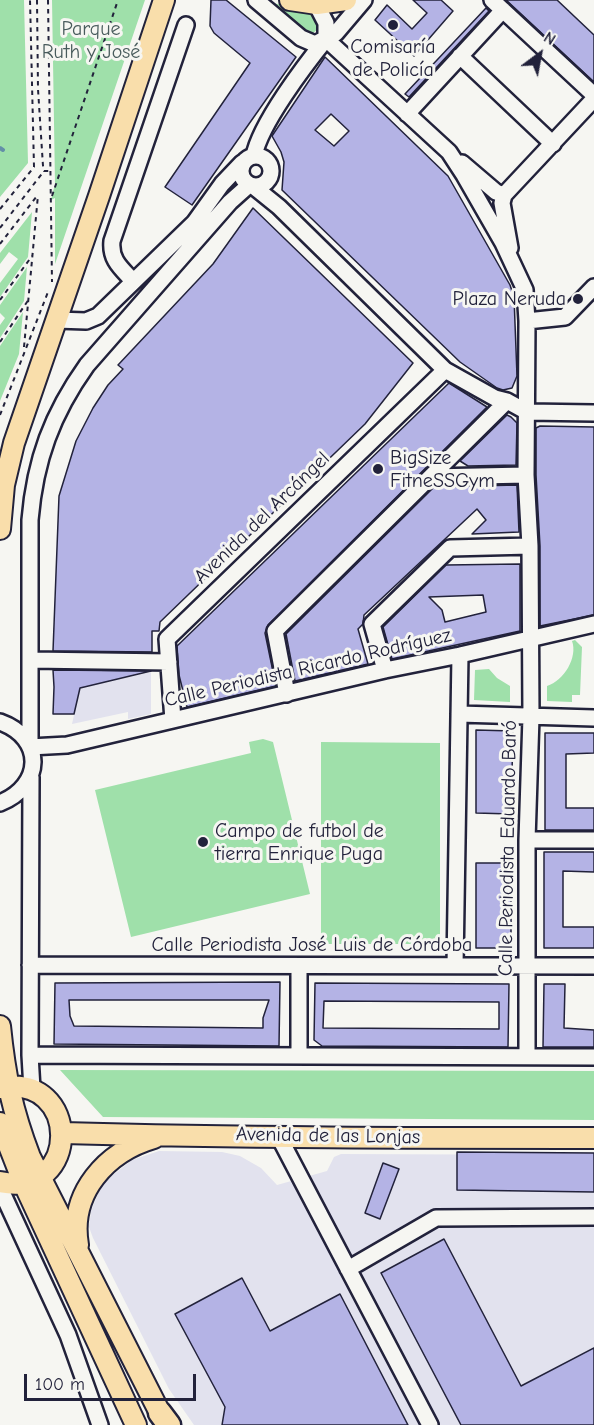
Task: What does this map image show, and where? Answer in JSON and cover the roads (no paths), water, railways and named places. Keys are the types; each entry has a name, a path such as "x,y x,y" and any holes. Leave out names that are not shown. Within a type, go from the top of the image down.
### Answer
{"main road":[{"path":"290,0 315,2 346,0"},
{"path":"0,530 4,485 11,454 163,3"},
{"path":"0,448 54,324"},
{"path":"0,1026 4,1087 18,1125 32,1180 136,1425"},
{"path":"0,1182 32,1180 56,1159 63,1132 57,1112 43,1097 32,1089 4,1087"},
{"path":"0,1123 32,1180 80,1256 164,1421"},
{"name":"Avenida de las Lonjas","path":"63,1132 278,1135 318,1138 594,1138"},
{"path":"80,1256 76,1238 76,1216 89,1184 105,1164 123,1151 148,1140 168,1135"}],"street":[{"path":"256,0 306,41 315,44 337,32 364,0"},
{"path":"315,2 326,23 326,39 310,59 260,135 240,173 242,178 279,207 445,370 495,398 527,412 594,413"},
{"path":"407,114 460,56 498,5 594,97 504,195 502,203 514,266"},
{"path":"133,281 115,262 112,256 112,241 186,25"},
{"path":"326,39 449,152 496,192 504,195"},
{"path":"460,56 553,144"},
{"path":"449,152 470,184 514,266"},
{"path":"54,324 93,319 194,223 222,184 248,159 267,161 271,170 269,179 273,195 279,207"},
{"path":"30,747 30,520 32,489 48,433 68,393 87,365 230,202 251,186 261,185 269,179"},
{"name":"Calle Periodista Eduardo Baró","path":"514,266 525,290 527,321 526,475 530,546 531,717 526,840 527,1056"},
{"path":"527,321 565,317 594,287"},
{"name":"Avenida del Arcángel","path":"173,720 167,639 445,370"},
{"path":"286,694 275,631 507,402"},
{"path":"431,477 526,475"},
{"path":"385,670 372,624 450,548 530,546"},
{"name":"Calle Periodista Ricardo Rodríguez","path":"30,747 67,745 385,670 594,624"},
{"path":"455,966 460,655"},
{"path":"31,660 169,662"},
{"path":"459,714 594,718"},
{"path":"0,722 12,726 23,735 33,757 30,965 32,1089"},
{"path":"0,803 13,798 24,789 31,777"},
{"path":"526,840 594,840"},
{"name":"Calle Periodista José Luis de Córdoba","path":"30,965 594,966"},
{"path":"298,967 299,1055"},
{"path":"30,1055 594,1057"},
{"path":"278,1135 430,1425"},
{"path":"0,1188 68,1335 100,1425"},
{"path":"348,1269 436,1218 594,1217"}],"place":[{"name":"Comisaría de Policía","path":"393,25"},
{"name":"Plaza Neruda","path":"578,299"},
{"name":"BigSize FitneSSGym","path":"378,469"},
{"name":"Campo de futbol de tierra Enrique Puga","path":"203,842"}],"park label":[{"name":"Parque Ruth y José","path":"91,40"}]}
